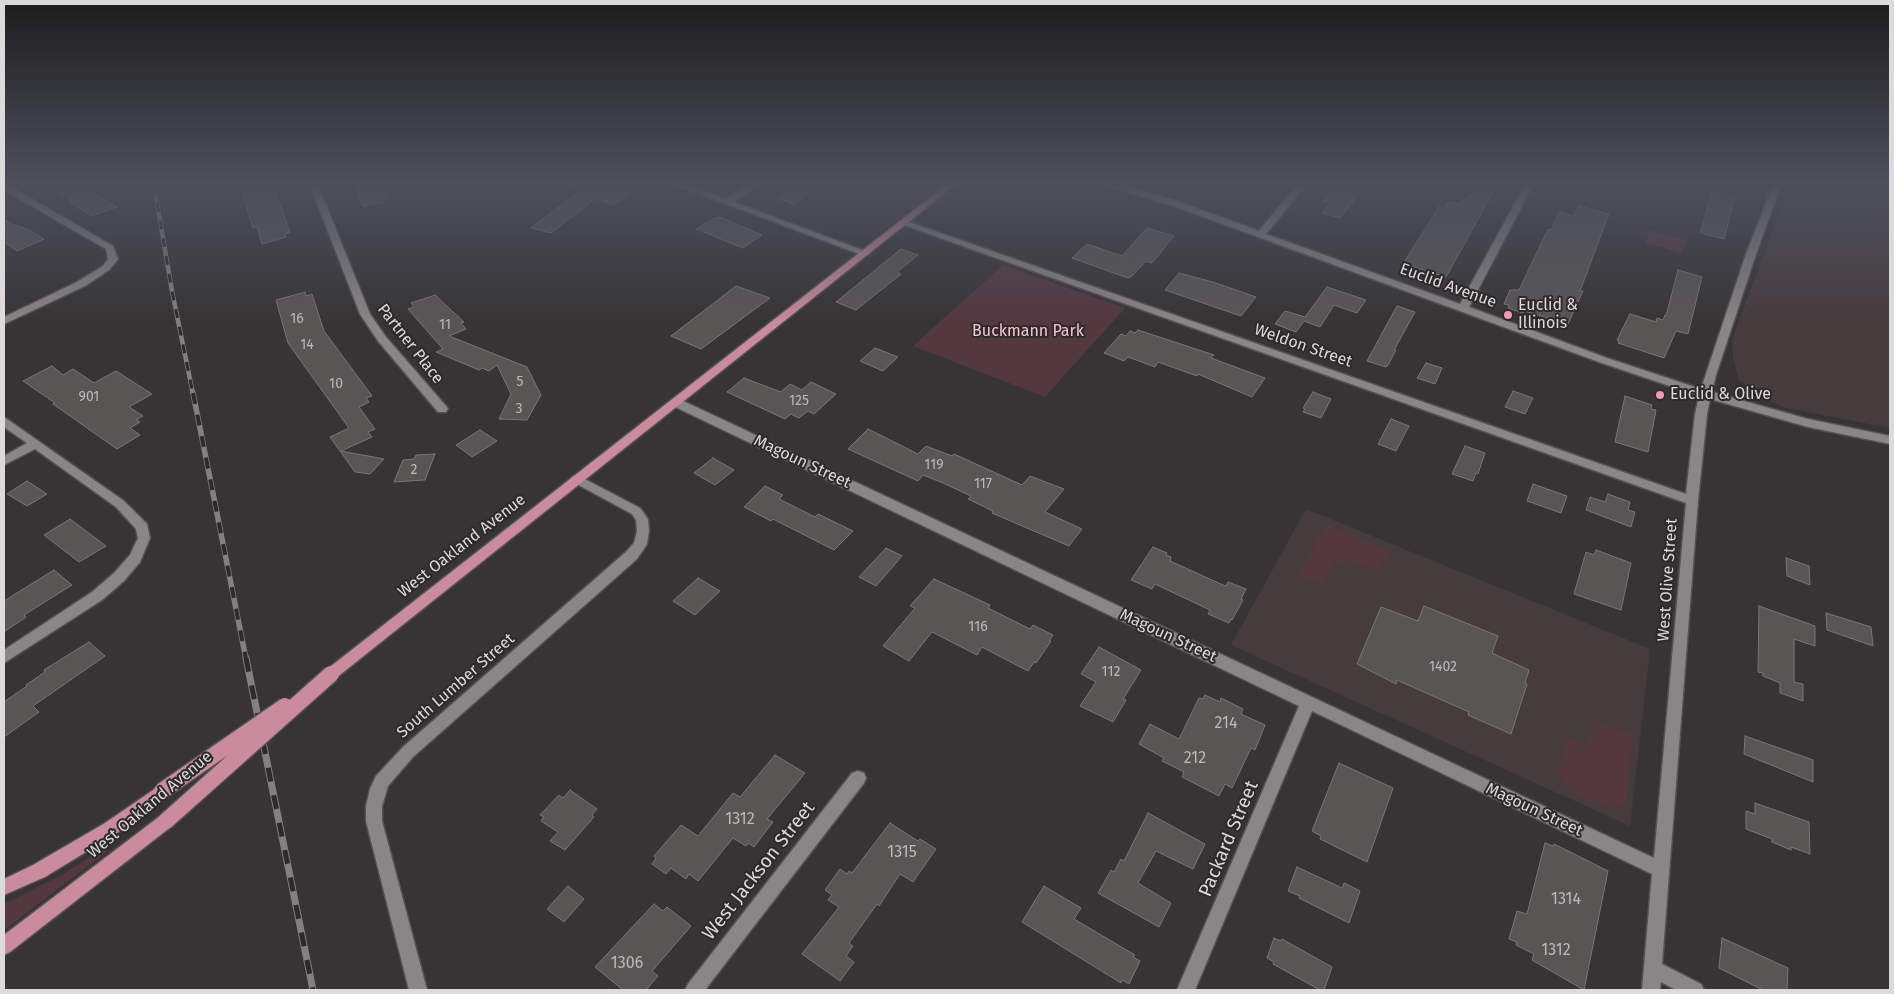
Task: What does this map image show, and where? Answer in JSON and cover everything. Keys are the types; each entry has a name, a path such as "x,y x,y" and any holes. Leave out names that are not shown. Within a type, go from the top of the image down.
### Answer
{"main road":[{"name":"West Oakland Avenue","path":"4,946 166,821 330,674 892,231"},
{"path":"4,887 39,871 111,828 330,674"}],"street":[{"path":"4,321 81,284 106,268 113,259 110,248 82,231"},
{"name":"Partner Place","path":"332,231 365,314 382,339 442,409"},
{"path":"807,231 865,253"},
{"name":"Weldon Street","path":"927,231 1692,500"},
{"name":"Euclid Avenue","path":"1253,231 1603,360 1705,394 1808,423 1890,440"},
{"path":"1463,309 1504,231"},
{"name":"West Olive Street","path":"1651,990 1692,500 1705,394 1745,269 1759,231"},
{"name":"Magoun Street","path":"675,402 1661,870"},
{"path":"4,422 120,504 142,527 144,538 135,558 97,596 4,657"},
{"path":"4,461 34,444"},
{"name":"South Lumber Street","path":"418,990 374,821 374,806 378,789 382,781 408,752 632,555 640,544 643,531 642,519 636,511 577,479"},
{"name":"Packard Street","path":"1186,990 1308,703"},
{"name":"West Jackson Street","path":"694,990 858,778"},
{"path":"1653,969 1694,990"}],"shaded area":[{"path":"1773,231 1890,231 1890,428 1786,408 1760,397 1739,380 1733,358 1732,339"},
{"path":"1306,509 1650,649 1630,826 1231,645"}],"green space":[{"path":"1650,231 1686,240 1682,253 1646,243"},
{"name":"Buckmann Park","path":"1003,265 1125,308 1045,397 913,346"},
{"path":"1326,525 1389,551 1378,572 1344,558 1340,566 1333,563 1323,585 1299,575"},
{"path":"1595,720 1633,735 1625,805 1613,808 1573,793 1558,774 1568,737 1578,741 1584,747 1589,746"},
{"path":"106,847 108,851 4,930 4,904 63,874"}],"building":[{"path":"4,231 32,231 44,239 17,251 4,242"},
{"path":"258,231 290,231 285,234 286,237 262,244"},
{"path":"702,231 754,231 762,235 743,248"},
{"path":"1144,231 1158,231 1174,236 1152,263 1146,261 1128,278 1072,258 1087,244 1122,256"},
{"path":"1424,231 1471,231 1446,277 1403,264"},
{"path":"1547,231 1602,231 1580,291 1583,291 1568,324 1508,308 1509,305 1504,304 1510,290 1519,290"},
{"path":"1700,231 1726,231 1724,239 1700,233"},
{"path":"901,249 918,255 897,272 901,274 856,310 836,302"},
{"path":"1678,270 1702,277 1688,334 1676,331 1664,358 1618,343 1619,340 1617,340 1630,314 1656,322 1657,318 1663,320 1666,316"},
{"path":"1179,273 1213,282 1256,297 1241,316 1165,290"},
{"path":"736,286 770,298 701,349 671,336"},
{"path":"1327,287 1366,300 1357,313 1334,305 1320,327 1304,321 1296,332 1275,324 1285,311 1305,317"},
{"path":"305,292 306,296 312,294 324,331 372,396 366,398 369,402 359,407 375,429 368,432 372,437 341,451 384,459 370,474 355,472 330,437 349,428 288,343 276,300"},
{"path":"435,295 464,322 461,323 466,329 449,336 527,367 541,395 527,420 499,419 511,394 497,365 489,371 482,368 479,370 436,352 443,349 408,309 414,307 411,303"},
{"path":"1397,306 1415,312 1388,365 1386,367 1367,361"},
{"path":"1138,330 1214,355 1211,358 1265,378 1252,397 1198,374 1197,376 1158,362 1155,367 1128,357 1124,361 1104,353 1121,334 1126,336 1130,331 1135,333"},
{"path":"875,348 898,357 883,371 860,361"},
{"path":"1426,363 1442,368 1435,384 1417,378"},
{"path":"52,366 63,375 73,369 94,383 116,371 152,394 129,407 143,416 136,420 140,422 130,428 140,435 117,449 23,381"},
{"path":"744,378 781,392 790,384 802,390 811,382 836,394 814,414 808,411 799,418 791,414 785,419 727,392"},
{"path":"1513,391 1533,398 1525,414 1505,407"},
{"path":"1313,392 1331,399 1321,418 1303,412 1305,409 1303,408"},
{"path":"1625,396 1652,405 1651,409 1656,410 1648,452 1615,442"},
{"path":"1391,419 1409,426 1396,451 1378,444"},
{"path":"868,429 918,454 926,446 952,456 954,454 1022,485 1030,476 1064,489 1045,512 1082,529 1069,546 992,513 993,511 968,499 971,496 943,483 923,475 918,481 848,449"},
{"path":"480,430 497,441 472,457 456,445"},
{"path":"1465,446 1485,453 1478,474 1476,473 1473,481 1452,474"},
{"path":"435,454 425,480 394,482 403,460 414,459 416,455"},
{"path":"713,458 734,470 715,485 694,473"},
{"path":"27,481 47,494 27,506 7,494"},
{"path":"1533,484 1567,496 1561,513 1527,501"},
{"path":"765,486 783,495 779,499 815,517 818,514 853,531 834,550 773,519 771,521 744,507"},
{"path":"1608,494 1630,502 1628,510 1635,512 1631,527 1586,510 1590,497 1605,502"},
{"path":"70,519 106,546 79,562 44,535"},
{"path":"1153,547 1167,553 1166,555 1171,557 1170,561 1223,585 1226,586 1228,582 1246,589 1241,599 1243,600 1232,620 1229,623 1208,614 1210,610 1155,584 1152,589 1131,580"},
{"path":"886,548 902,556 876,586 859,577"},
{"path":"1596,550 1631,563 1621,610 1574,594 1586,552 1594,555"},
{"path":"1786,558 1809,566 1810,585 1787,576"},
{"path":"54,570 72,585 24,615 26,617 4,632 4,601"},
{"path":"698,578 720,591 695,615 673,601"},
{"path":"934,579 990,605 988,608 1030,629 1033,625 1053,635 1049,641 1051,641 1028,671 982,647 977,655 932,632 909,661 883,646 915,608 910,606"},
{"path":"1424,606 1498,636 1492,653 1529,670 1525,683 1527,684 1511,734 1468,715 1469,712 1397,680 1396,684 1357,664 1381,607 1418,621"},
{"path":"1759,606 1815,626 1815,646 1794,639 1794,682 1803,684 1803,701 1780,693 1780,683 1758,672"},
{"path":"1826,613 1871,627 1873,646 1827,630"},
{"path":"89,642 105,656 33,706 39,712 4,737 4,702 45,672 44,670"},
{"path":"1099,647 1141,670 1123,699 1126,700 1113,722 1080,706 1096,682 1081,674"},
{"path":"1205,695 1220,702 1221,698 1243,709 1241,714 1265,725 1255,750 1251,748 1232,788 1225,784 1219,796 1182,777 1184,772 1162,761 1164,758 1139,744 1150,724 1179,739 1199,698 1203,699"},
{"path":"1745,736 1813,760 1813,782 1744,754"},
{"path":"775,755 805,773 767,819 773,822 754,847 748,843 746,846 733,838 698,881 689,874 686,879 671,868 666,874 652,864 656,858 654,856 681,825 698,836 733,793 740,797"},
{"path":"1339,763 1393,788 1367,862 1320,839 1321,836 1312,831"},
{"path":"570,790 597,809 592,815 594,817 565,850 550,841 558,832 541,821 544,817 540,815 559,795 563,798"},
{"path":"1755,803 1809,822 1810,854 1791,847 1791,850 1772,842 1772,839 1746,829 1746,811 1755,814"},
{"path":"1148,813 1205,844 1193,869 1156,851 1138,883 1171,903 1159,927 1098,893 1111,870 1114,872 1121,859 1124,861"},
{"path":"890,823 918,841 920,839 936,849 913,882 900,874 879,906 877,904 849,943 853,946 846,956 854,962 840,981 802,954 839,907 828,900 832,895 825,890 840,869 847,874 849,871 852,873"},
{"path":"1545,843 1553,846 1554,844 1608,871 1584,990 1532,960 1534,954 1516,945 1517,942 1509,939 1517,911 1527,914"},
{"path":"1297,867 1342,888 1344,883 1360,891 1349,923 1288,891"},
{"path":"568,886 584,899 564,922 547,909"},
{"path":"1044,886 1081,908 1074,919 1135,955 1133,957 1140,961 1129,984 1122,980 1121,983 1022,922"},
{"path":"654,904 663,911 667,907 691,926 652,971 658,976 646,990 623,990 595,967"},
{"path":"1274,938 1281,941 1282,939 1332,967 1324,990 1320,990 1273,964 1274,962 1267,958"},
{"path":"1722,938 1788,968 1787,990 1763,990 1719,968"}],"railway":[{"path":"162,231 193,394"},
{"path":"193,393 246,659"},
{"path":"246,658 313,990"}],"place":[{"name":"Euclid & Illinois","path":"1508,315"},
{"name":"Euclid & Olive","path":"1660,395"}]}
